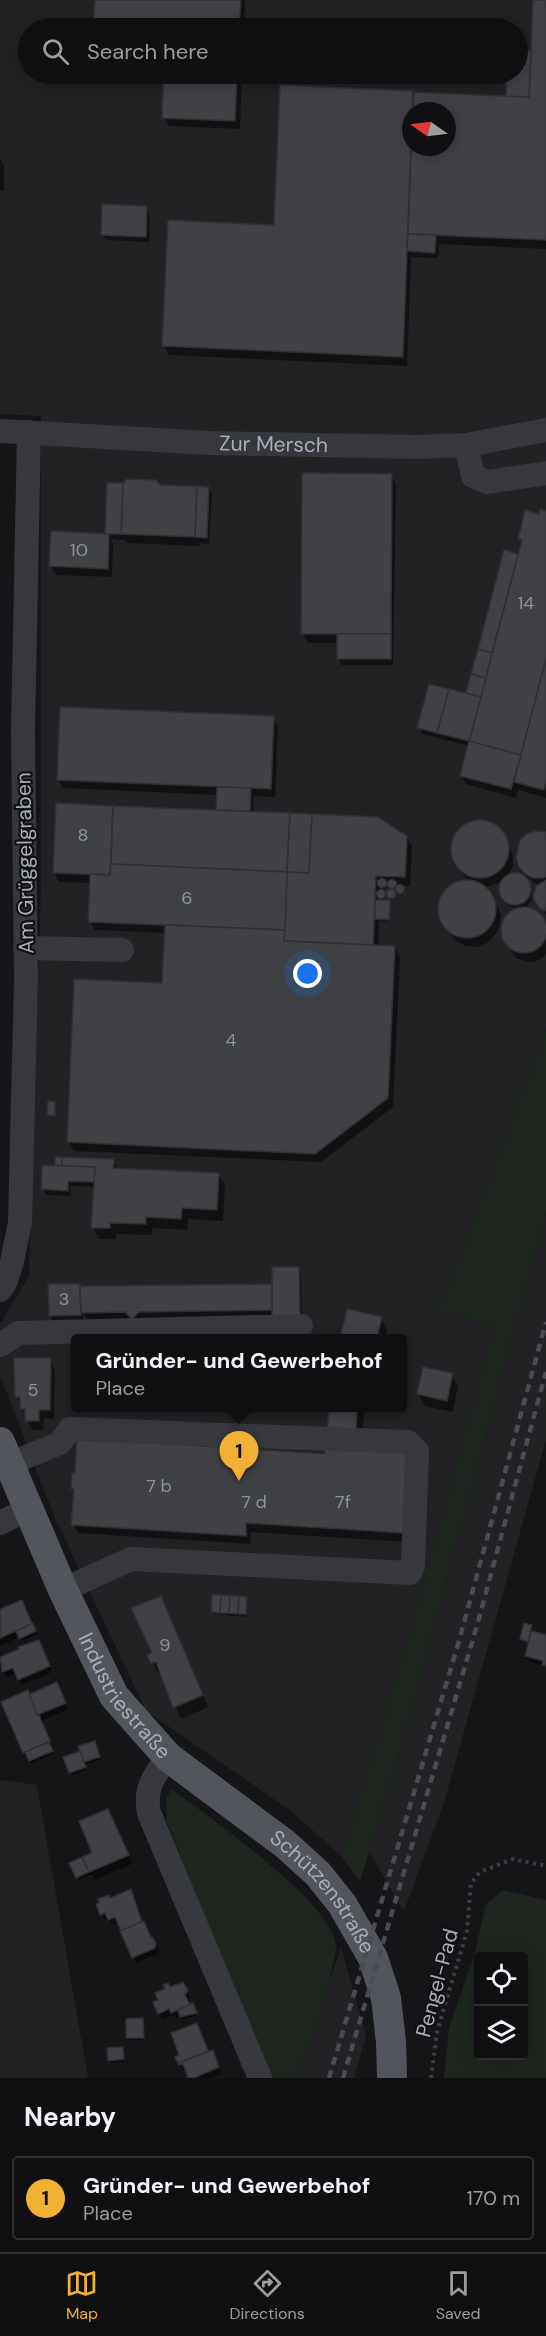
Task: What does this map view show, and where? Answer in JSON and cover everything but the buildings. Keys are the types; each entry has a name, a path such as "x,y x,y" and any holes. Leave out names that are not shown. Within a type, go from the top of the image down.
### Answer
{"main road":[{"name":"Industriestraße","path":"5,1453 63,1590 114,1696 168,1757"},
{"name":"Schützenstraße","path":"168,1757 285,1844 318,1874 342,1904 373,1958 386,1998 392,2078"}],"street":[{"name":"Zur Mersch","path":"0,431 210,443 417,447 466,445 546,430"},
{"name":"Am Grüggelgraben","path":"0,1290 5,1283 12,1262 20,1222 26,948 23,730 28,432"},
{"path":"466,445 473,476 487,482 546,473"},
{"path":"26,948 122,950"},
{"path":"0,1345 19,1333 301,1326"},
{"path":"5,1453 60,1443 70,1429 408,1442 417,1451 413,1566 410,1573 131,1559 63,1590"},
{"path":"0,1523 28,1509"},
{"name":"Industriestraße","path":"168,1757 152,1779 148,1789 146,1802 148,1813 260,2078"}],"path":[{"name":"Pengel-Pad","path":"431,2078 437,2032 467,1930 471,1884 480,1872 504,1861 523,1859 546,1866"}],"shaded area":[{"path":"0,0 546,0 546,1030 438,1311 495,1327 413,1621 341,1856 291,1811 146,1711 55,1518 0,1375 0,1324 29,1276 41,886 41,416 0,414"},
{"path":"546,1030 546,1214 409,1720 360,1882 341,1856 413,1621 494,1327 438,1311"},
{"path":"546,1214 546,1440 444,1803 404,1911 369,1852 409,1720"},
{"path":"0,1780 37,1785 88,2078 0,2078"},
{"path":"172,1789 267,1862 315,1908 330,1928 336,1946 330,1979 297,2078 269,2078 167,1822 166,1798"},
{"path":"503,1890 546,1900 546,2078 444,2078 449,2028 474,1955 474,2060 528,2060 528,1952 475,1952 486,1904"},
{"path":"341,1947 366,2036 354,2078 297,2078"}],"railway":[{"path":"329,2078 459,1641 546,1322"},
{"path":"343,2078 476,1629 546,1372"}],"place":[{"name":"Gründer- und Gewerbehof","path":"239,1481"}]}
